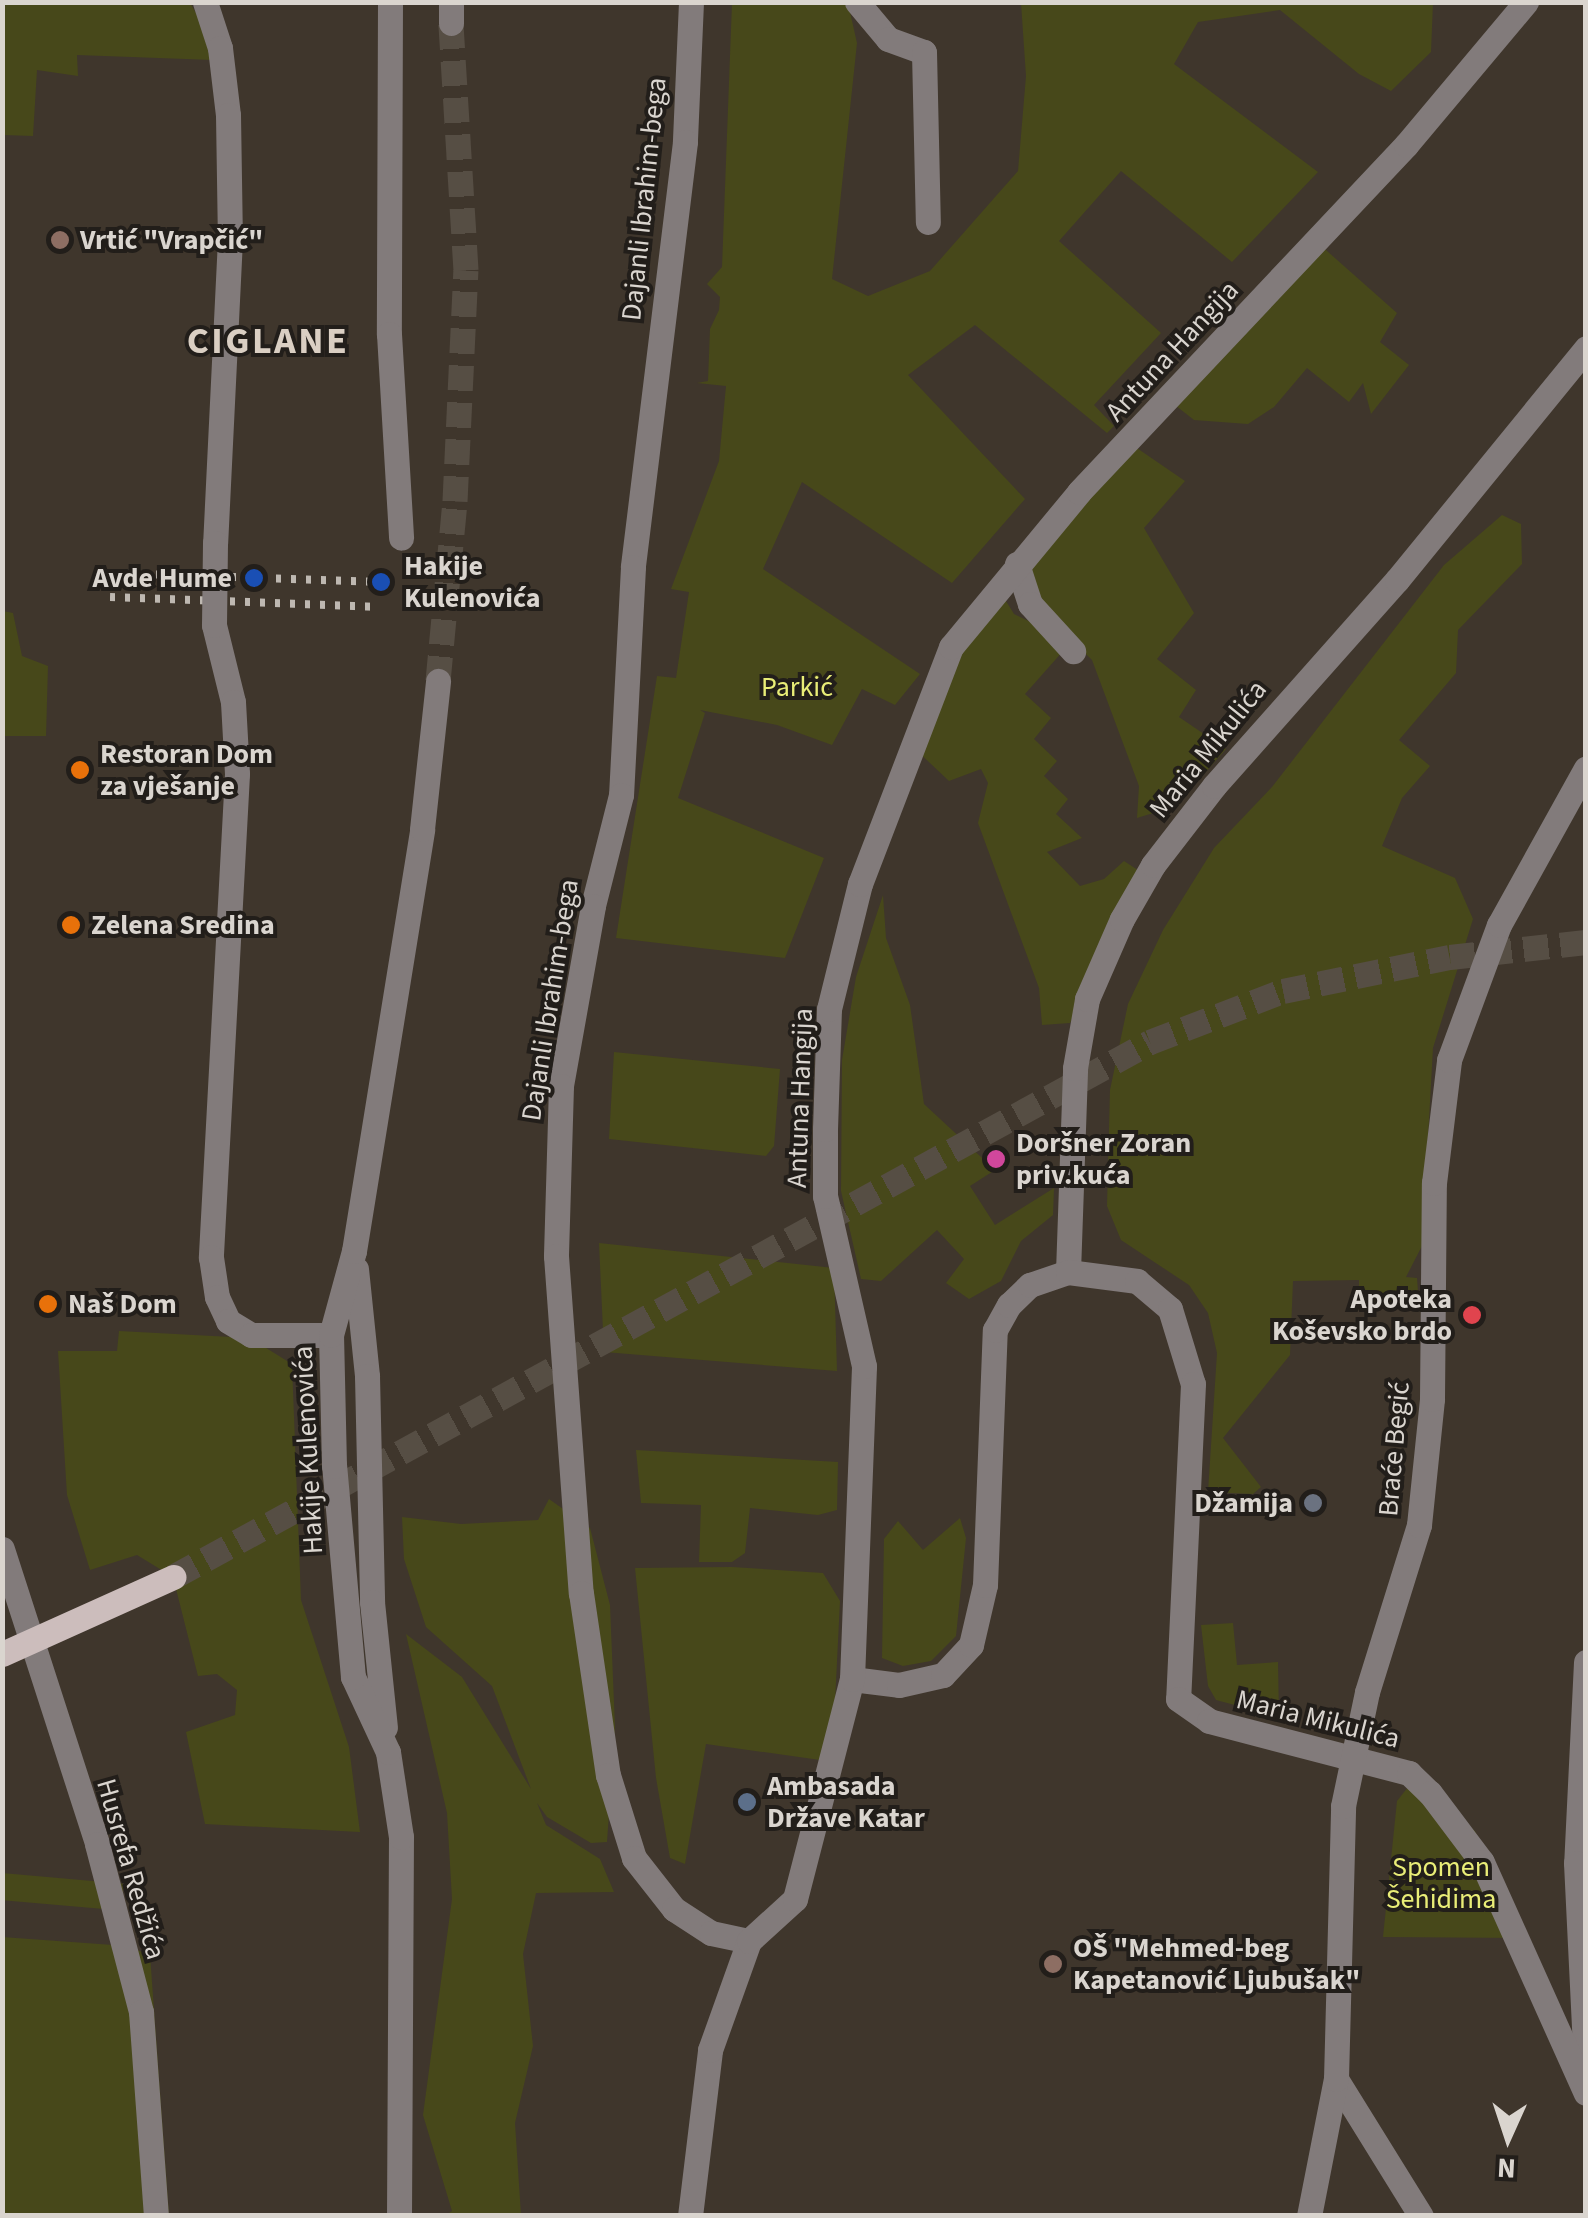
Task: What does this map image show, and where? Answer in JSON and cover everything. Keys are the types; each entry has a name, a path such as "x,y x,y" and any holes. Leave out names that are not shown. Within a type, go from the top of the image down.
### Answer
{"main road":[{"path":"2,1654 173,1577"}],"street":[{"path":"205,2 220,48 229,186 214,625 229,675 237,774 211,1257 217,1297 228,1321 251,1335 331,1335"},
{"path":"390,2 389,334 401,538"},
{"name":"Dajanli Ibrahim-bega","path":"691,2 685,142 633,567 621,795 593,906 561,1086 555,1240 581,1592 608,1775 634,1858 674,1909 711,1933 749,1941"},
{"path":"857,2 888,40 924,52 928,222"},
{"name":"Antuna Hangija","path":"690,2216 710,2050 749,1941 795,1900 852,1679 864,1366 825,1196 829,1010 860,884 951,648 1016,564 1165,396 1406,146 1526,2"},
{"name":"Maria Mikulića","path":"1586,348 1397,580 1214,786 1153,865 1122,919 1087,999 1075,1068 1068,1272 1137,1281 1170,1309 1193,1384 1178,1699 1209,1721 1409,1773 1451,1814 1482,1862 1586,2093"},
{"path":"1016,564 1030,604 1073,651"},
{"name":"Hakije Kulenovića","path":"398,2216 402,1857 388,1752 353,1677 334,1466 331,1335 354,1251 422,830 438,681"},
{"name":"Braće Begić","path":"1310,2216 1336,2079 1343,1806 1353,1756 1418,1525 1432,1399 1434,1183 1449,1060 1499,924 1586,768"},
{"path":"354,1251 367,1376 372,1602 388,1752"},
{"path":"852,1679 899,1685 943,1674 971,1644 985,1585 995,1330 1030,1285 1068,1272"},
{"name":"Husrefa Redžića","path":"2,1549 97,1844 141,2012 156,2216"},
{"path":"1586,1662 1576,1863 1586,2068"},
{"path":"1336,2079 1421,2216"}],"green space":[{"path":"3,3 190,3 210,37 213,60 77,55 78,76 37,70 33,136 3,135"},
{"name":"Parkić","path":"732,3 848,3 857,43 832,279 868,296 930,271 1018,171 1026,76 1021,3 1433,3 1431,52 1391,91 1359,74 1280,10 1198,22 1174,64 1318,172 1232,262 1121,171 1059,241 1161,333 1094,405 1114,426 1107,433 975,325 908,375 1025,499 952,583 802,482 763,569 920,674 895,705 862,689 832,745 777,725 700,710 705,713 678,798 824,858 785,958 616,938 657,676 676,678 689,592 671,589 719,461 726,386 697,383 708,381 710,329 719,310 720,297 707,284 722,267"},
{"path":"1318,243 1397,313 1380,342 1409,365 1371,414 1363,383 1349,402 1307,368 1274,407 1248,424 1194,420 1166,398"},
{"path":"1131,444 1185,481 1144,528 1194,613 1157,659 1196,690 1179,717 1226,749 1176,806 1137,818 1139,786 1092,660 1028,597 1022,557"},
{"path":"1502,515 1521,524 1522,564 1458,630 1456,673 1399,740 1430,766 1402,798 1382,846 1455,878 1473,919 1433,1048 1422,1246 1406,1277 1417,1278 1419,1304 1359,1307 1359,1280 1293,1281 1290,1355 1223,1438 1261,1487 1253,1494 1208,1492 1217,1353 1208,1313 1189,1285 1121,1240 1107,1206 1110,1090 1128,1004 1163,930 1214,848 1272,787 1444,565"},
{"path":"998,588 1014,614 1043,628 1064,650 1025,694 1051,718 1034,739 1057,761 1044,776 1068,799 1056,814 1082,838 1047,852 1080,886 1104,879 1124,861 1147,876 1070,1023 1042,1025 1039,988 978,823 988,783 981,769 949,781 913,747 951,647"},
{"path":"3,611 13,613 22,656 48,666 46,736 4,736 3,830"},
{"path":"883,895 886,938 910,1005 924,1104 995,1170 970,1186 995,1225 1054,1188 1053,1215 1021,1241 1001,1281 969,1299 946,1283 964,1259 937,1230 881,1281 861,1279 841,1191 842,1060 856,977"},
{"path":"614,1052 780,1069 774,1146 766,1156 609,1139"},
{"path":"599,1243 834,1268 837,1371 604,1352"},
{"path":"119,1331 250,1338 292,1364 301,1600 349,1747 360,1832 205,1824 186,1732 235,1715 237,1690 217,1674 198,1676 173,1577 137,1555 90,1570 67,1495 58,1351 117,1351"},
{"path":"636,1450 838,1462 837,1510 818,1515 750,1508 745,1553 732,1562 699,1562 701,1505 641,1503"},
{"path":"549,1499 590,1528 610,1605 615,1727 607,1842 591,1843 547,1817 537,1803 546,1825 600,1859 614,1892 536,1893 523,1954 533,2046 515,2123 521,2215 446,2215 452,2211 423,2115 452,1899 447,1813 406,1634 462,1677 531,1789 492,1686 426,1627 404,1559 402,1517 461,1524 538,1520"},
{"path":"960,1518 966,1538 956,1636 931,1661 903,1666 882,1658 884,1539 898,1521 923,1550"},
{"path":"732,1567 823,1573 840,1601 835,1702 820,1760 706,1744 685,1864 670,1858 656,1778 635,1568"},
{"path":"1233,1623 1237,1665 1278,1662 1279,1717 1216,1700 1208,1686 1201,1625"},
{"name":"Spomen Šehidima","path":"1412,1782 1475,1831 1521,1938 1383,1937 1397,1801"},
{"path":"2,1873 124,1884 121,1911 2,1900"},
{"path":"2,1937 127,1946 150,1955 169,2215 3,2215"}],"tunnel":[{"path":"438,681 455,501 466,270 451,23"},
{"path":"173,1577 1150,1042 1283,991 1450,957 1586,942"}],"railway":[{"path":"111,573 381,582"},
{"path":"110,597 380,607"}],"place":[{"name":"Vrtić \"Vrapčić\"","path":"60,240"},
{"name":"Avde Hume","path":"254,578"},
{"name":"Hakije Kulenovića","path":"381,582"},
{"name":"Restoran Dom za vješanje","path":"80,770"},
{"name":"Zelena Sredina","path":"71,925"},
{"name":"Doršner Zoran priv.kuća","path":"996,1159"},
{"name":"Naš Dom","path":"48,1304"},
{"name":"Apoteka Koševsko brdo","path":"1472,1315"},
{"name":"Džamija","path":"1313,1503"},
{"name":"Ambasada Države Katar","path":"747,1802"},
{"name":"OŠ \"Mehmed-beg Kapetanović Ljubušak\"","path":"1053,1964"}],"district":[{"name":"CIGLANE","path":"268,342"}]}
